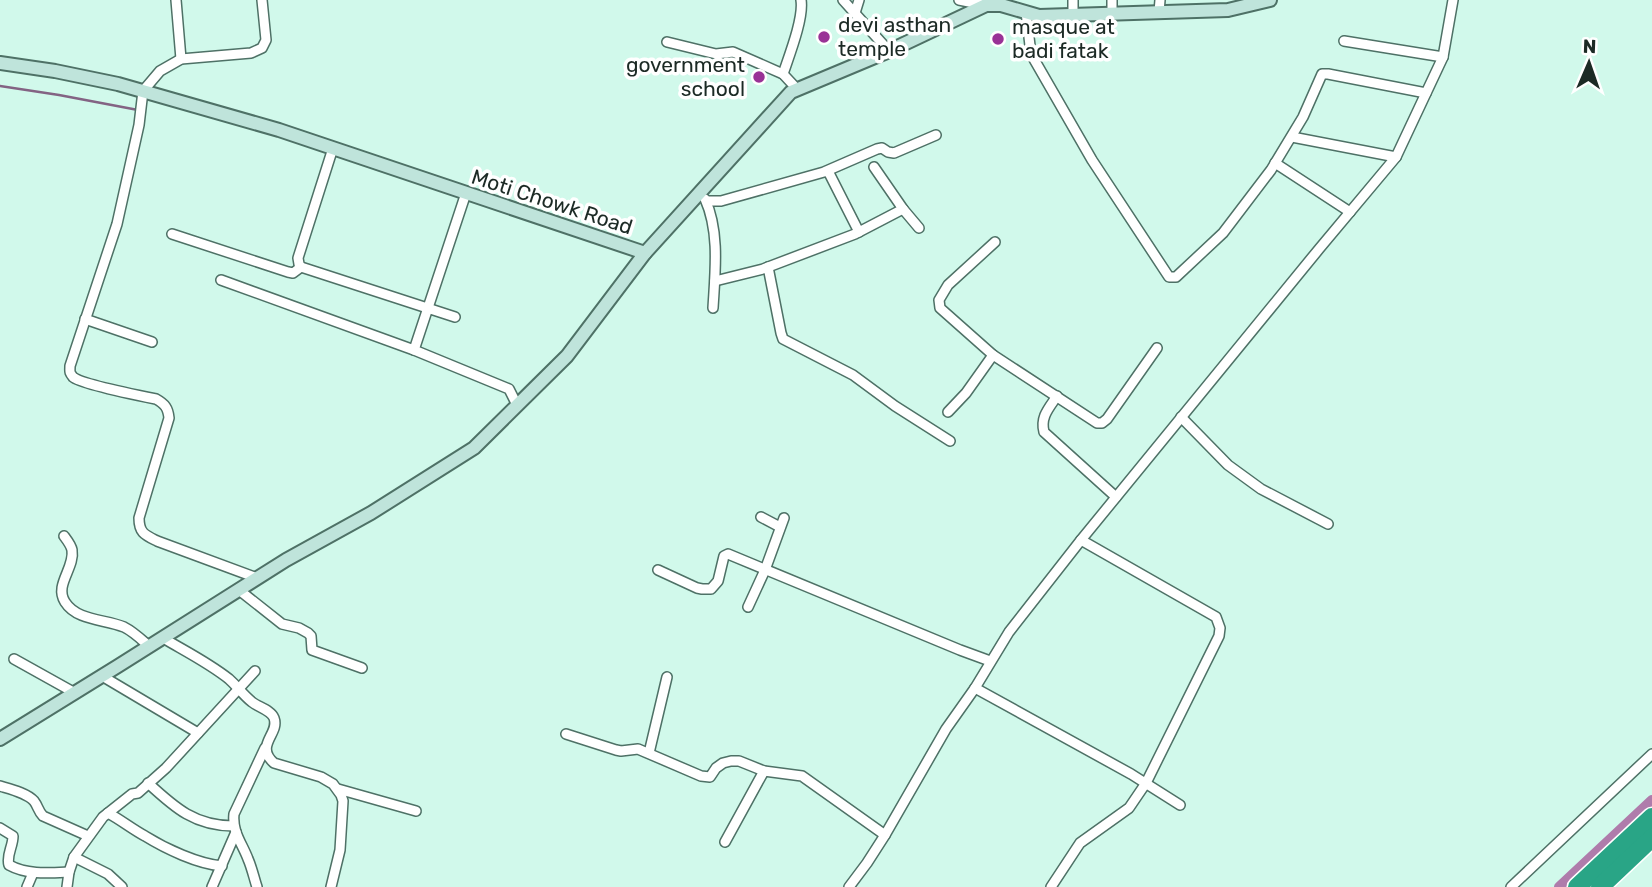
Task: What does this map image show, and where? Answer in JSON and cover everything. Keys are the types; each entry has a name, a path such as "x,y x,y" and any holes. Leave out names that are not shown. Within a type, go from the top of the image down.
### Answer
{"highway":[{"path":"1577,887 1652,817"},
{"path":"1600,887 1652,838"}],"street":[{"path":"176,0 181,59"},
{"path":"257,578 144,535 139,527 139,518 167,426 168,409 156,399 74,378 70,366 117,224 139,125 143,91 160,71 181,59 251,53 262,48 266,40 262,0"},
{"path":"783,74 794,41 802,8 801,0"},
{"path":"843,0 889,51"},
{"path":"855,13 859,0"},
{"path":"959,0 986,5 1009,3 1039,16 1112,14 1159,6 1228,10 1270,0"},
{"path":"1073,0 1073,15"},
{"path":"1112,0 1112,14"},
{"path":"849,887 885,835 946,729 1009,632 1181,417 1396,157 1443,57 1453,0"},
{"name":"Moti Chowk Road","path":"0,63 118,84 279,130 645,253 703,197 790,92 889,51 986,5"},
{"path":"1026,12 1031,54 1092,160 1169,277 1176,276 1223,233 1292,136 1322,74 1426,93"},
{"path":"1344,41 1443,57"},
{"path":"667,42 716,54 733,52 783,74 797,89"},
{"path":"713,308 716,252 703,197 721,201 828,171 877,149 882,148 894,153 936,135"},
{"path":"1292,136 1396,157"},
{"path":"333,148 298,258 301,267 455,317"},
{"path":"1275,163 1350,212"},
{"path":"874,167 919,228"},
{"path":"828,171 859,232"},
{"path":"414,350 466,194"},
{"path":"715,281 768,267 859,232 903,209"},
{"path":"172,234 288,272 293,273 301,267"},
{"path":"995,242 948,285 939,300 940,308 993,355 1102,423 1157,348"},
{"path":"0,739 286,560 371,513 474,448 567,356 645,253"},
{"path":"768,267 783,339 853,375 950,441"},
{"path":"221,279 414,350 509,389 517,405"},
{"path":"85,319 152,342"},
{"path":"948,412 967,393 993,355"},
{"path":"1057,396 1043,416 1044,432 1116,497"},
{"path":"1181,417 1228,465 1261,489 1328,524"},
{"path":"748,607 782,522 761,517"},
{"path":"64,536 72,550 62,587 65,602 81,614 125,628 150,647"},
{"path":"1051,887 1080,843 1129,808 1146,783 1214,646 1220,628 1216,617 1081,540"},
{"path":"658,570 707,590 715,586 724,556 728,554 990,661"},
{"path":"239,590 282,624 308,633 311,636 312,650 362,668"},
{"path":"163,638 218,671 275,719 266,747 234,814 235,829 257,887"},
{"path":"15,659 75,693"},
{"path":"67,887 74,857 108,813 132,794 138,793 166,768 255,671"},
{"path":"102,677 198,733"},
{"path":"649,752 667,677"},
{"path":"975,688 1131,774 1180,805"},
{"path":"566,734 615,750 638,749 649,752 691,772 710,777 716,768 732,761 764,771 802,776 885,835"},
{"path":"266,747 268,758 274,763 321,778 338,789 416,811"},
{"path":"1511,887 1652,754"},
{"path":"726,842 764,771"},
{"path":"148,783 178,810 189,816 235,829"},
{"path":"0,786 30,797 43,816 88,836"},
{"path":"331,887 341,839 343,801 338,789"},
{"path":"108,813 150,839 203,863 222,866"},
{"path":"0,828 13,836 8,856 9,865 13,868 33,873 69,872"},
{"path":"212,887 235,829"},
{"path":"74,857 108,874 122,887"},
{"path":"27,887 33,873"}],"waterway":[{"path":"0,86 138,110"},
{"path":"1559,887 1652,800"}],"place":[{"name":"devi asthan temple","path":"824,37"},
{"name":"masque at badi fatak","path":"998,39"},
{"name":"government school","path":"759,77"}]}
